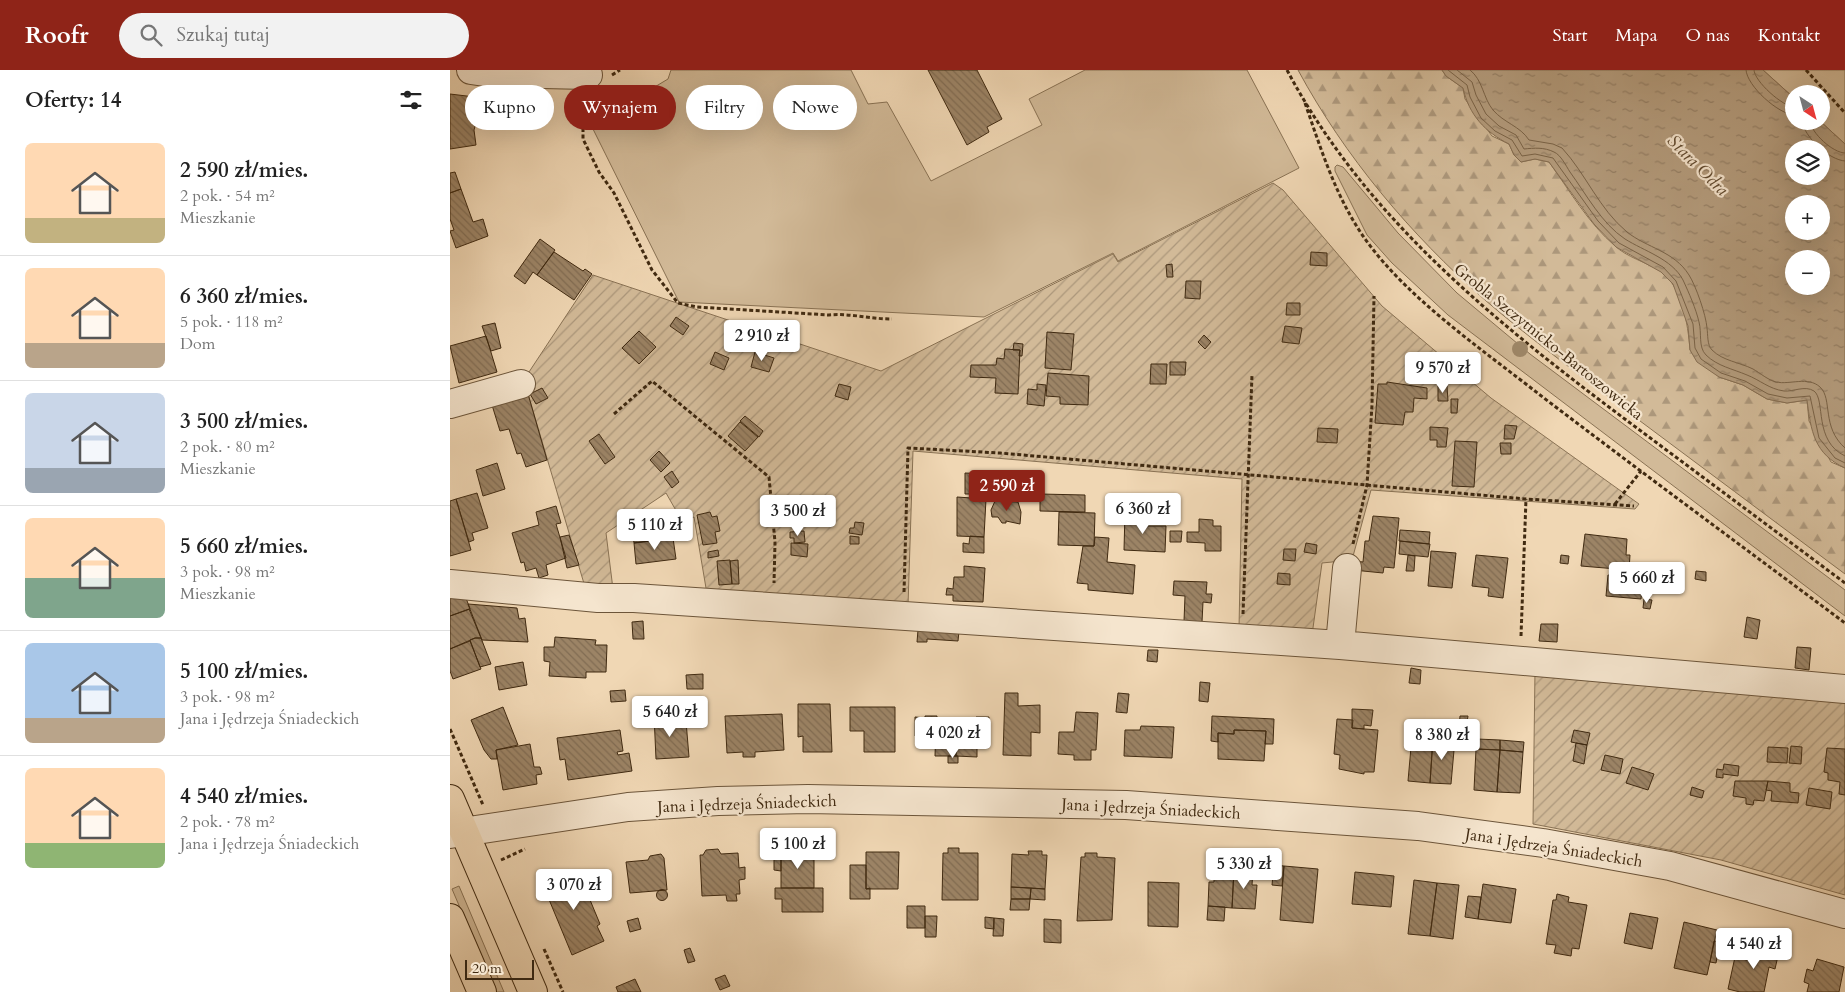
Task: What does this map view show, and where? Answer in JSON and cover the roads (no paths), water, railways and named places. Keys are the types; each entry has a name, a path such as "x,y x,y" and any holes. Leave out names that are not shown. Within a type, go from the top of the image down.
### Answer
{"main road":[{"path":"450,799 457,833 533,992"},
{"path":"450,918 482,992"}],"street":[{"path":"471,70 502,73 601,75"},
{"path":"450,404 521,384"},
{"path":"1340,645 1347,568"},
{"path":"450,584 598,598 634,598 774,609 1340,645 1845,689"},
{"name":"Jana i Jędrzeja Śniadeckich","path":"457,833 628,808 718,801 808,799 1126,805 1418,826 1543,843 1670,866 1845,914"}],"water":[{"name":"Stara Odra","path":"1442,70 1763,70 1785,90 1785,130 1830,130 1845,144 1845,468 1820,449 1810,422 1807,400 1787,403 1767,399 1743,385 1719,377 1697,362 1690,350 1688,326 1673,284 1661,272 1616,247 1594,224 1549,162 1535,159 1521,162 1514,155 1509,144 1479,122 1469,106 1463,88 1446,76"}]}
